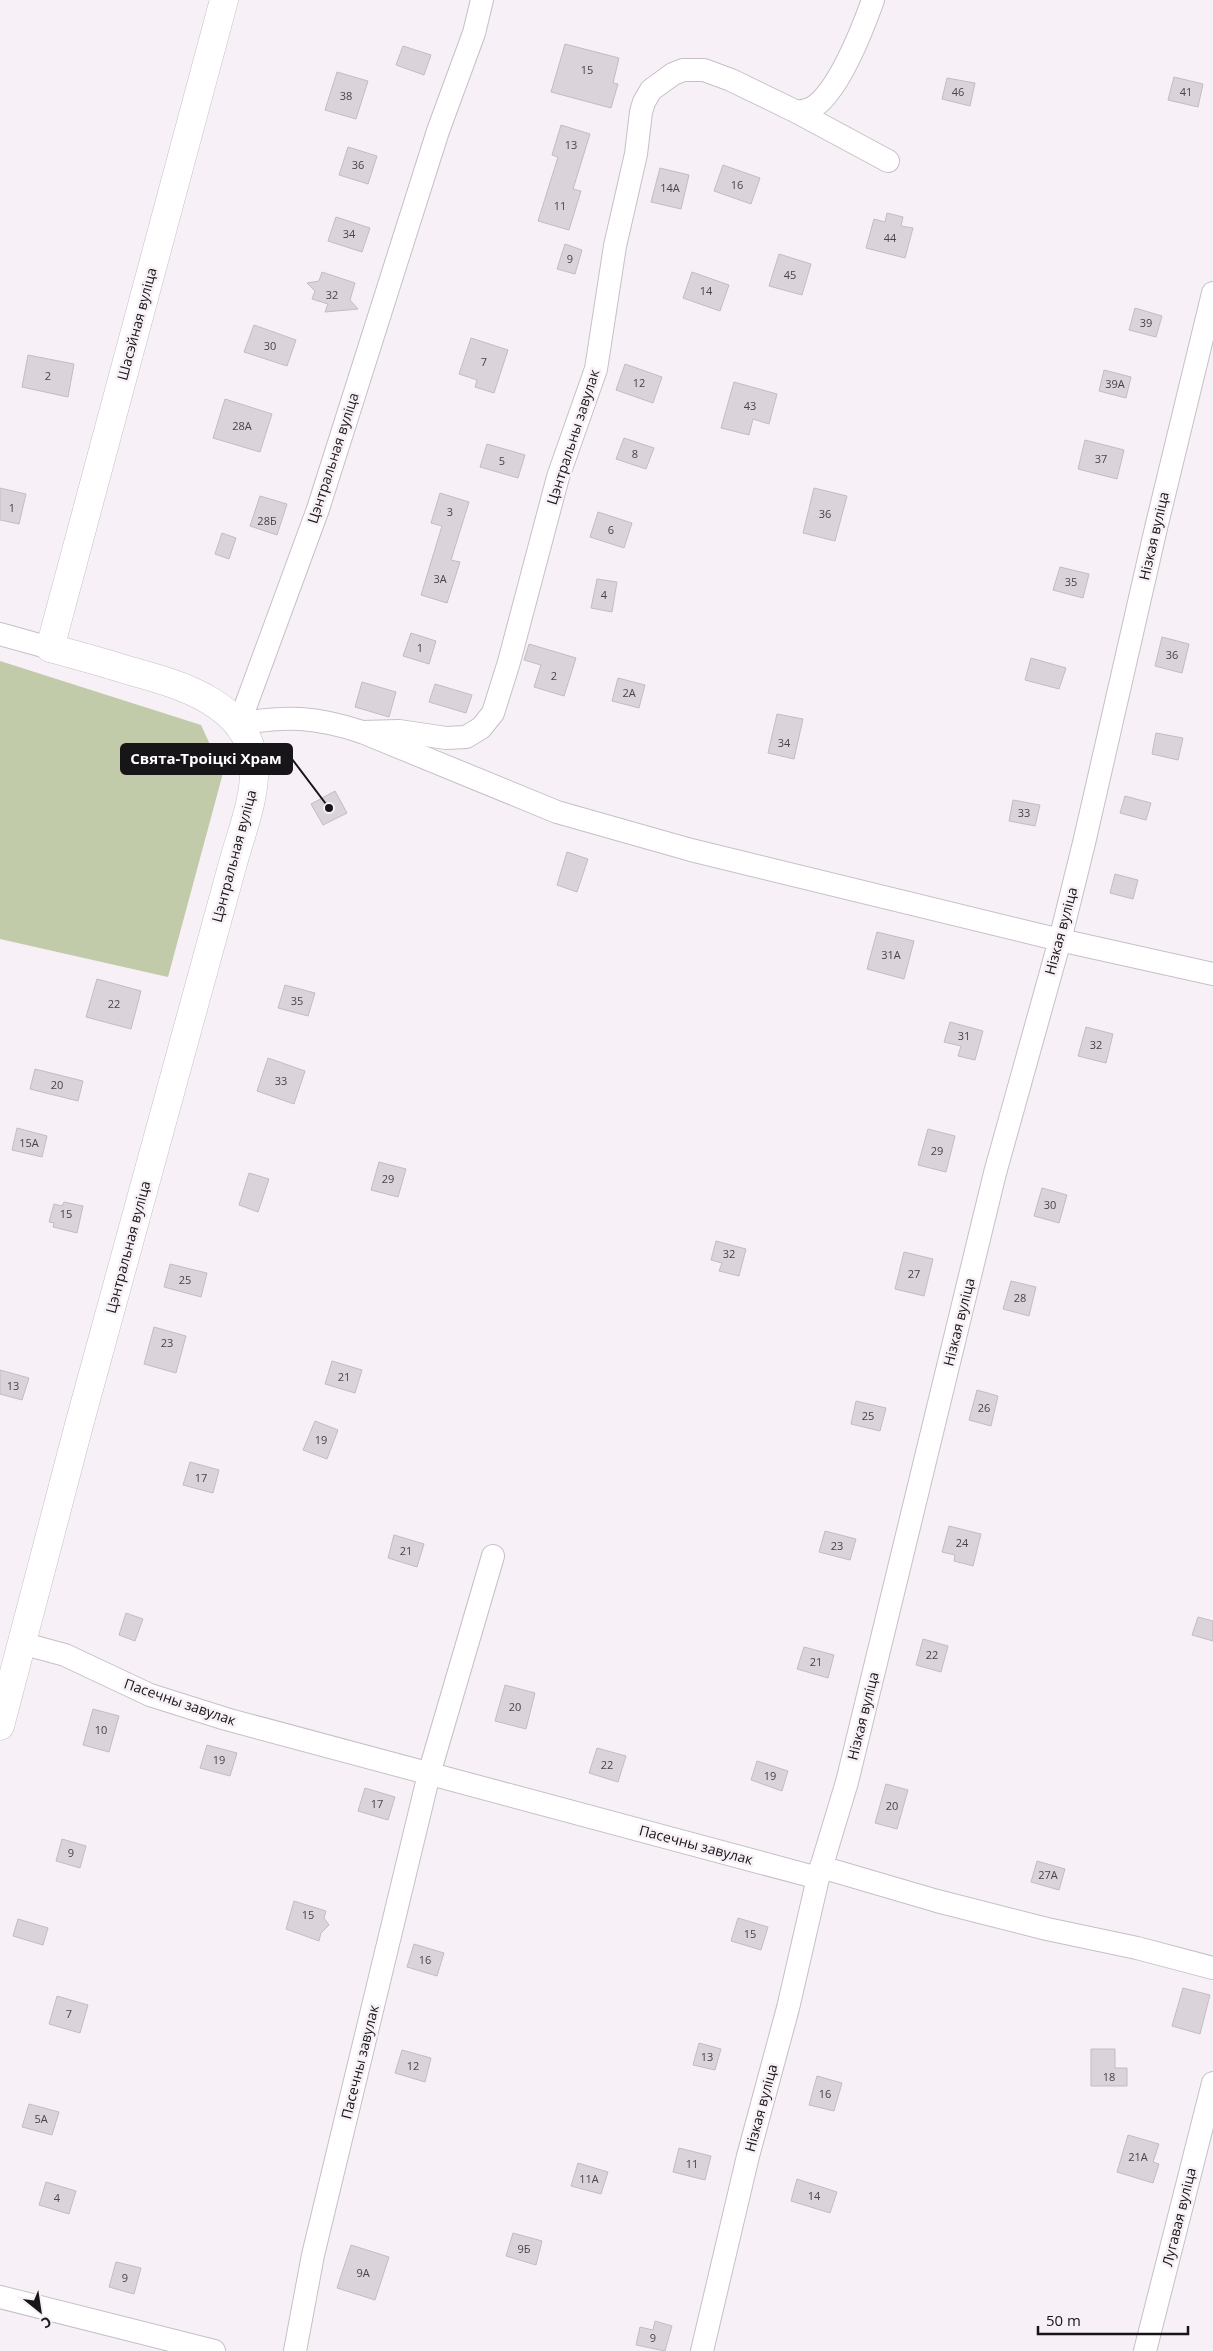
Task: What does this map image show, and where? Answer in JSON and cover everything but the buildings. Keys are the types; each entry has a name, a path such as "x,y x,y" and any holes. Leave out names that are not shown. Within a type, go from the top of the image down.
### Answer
{"main road":[{"name":"Шасэйная вуліца","path":"50,648 224,0"},
{"path":"50,648 156,678 186,689 220,707 239,724"},
{"name":"Цэнтральная вуліца","path":"0,1726 253,787 253,758 248,741 239,724"}],"street":[{"name":"Цэнтральная вуліца","path":"239,724 318,509 438,130 474,33 482,0"},
{"path":"797,112 816,106 830,90 850,54 873,0"},
{"name":"Цэнтральны завулак","path":"362,732 399,731 446,738 466,737 482,728 493,713 509,662 558,477 596,369 616,246 633,169 642,106 647,95 673,74 694,69 731,80 797,112"},
{"path":"797,112 888,161"},
{"name":"Нізкая вуліца","path":"702,2351 748,2156 788,2008 820,1872 847,1782 994,1173 1060,940 1213,293"},
{"path":"0,634 50,648"},
{"path":"239,724 270,719 303,718 336,723 557,812 691,850 1060,940 1213,974"},
{"name":"Пасечны завулак","path":"295,2351 303,2317 313,2255 429,1774 493,1556"},
{"name":"Пасечны завулак","path":"21,1643 65,1655 150,1695 226,1719 429,1774 937,1902 1047,1929 1137,1948 1213,1968"},
{"name":"Лугавая вуліца","path":"1145,2351 1213,2083"},
{"path":"0,2297 214,2351"}],"green space":[{"path":"0,661 201,725 223,773 168,977 0,939"}],"place":[{"name":"Свята-Троіцкі Храм","path":"329,808"}]}
